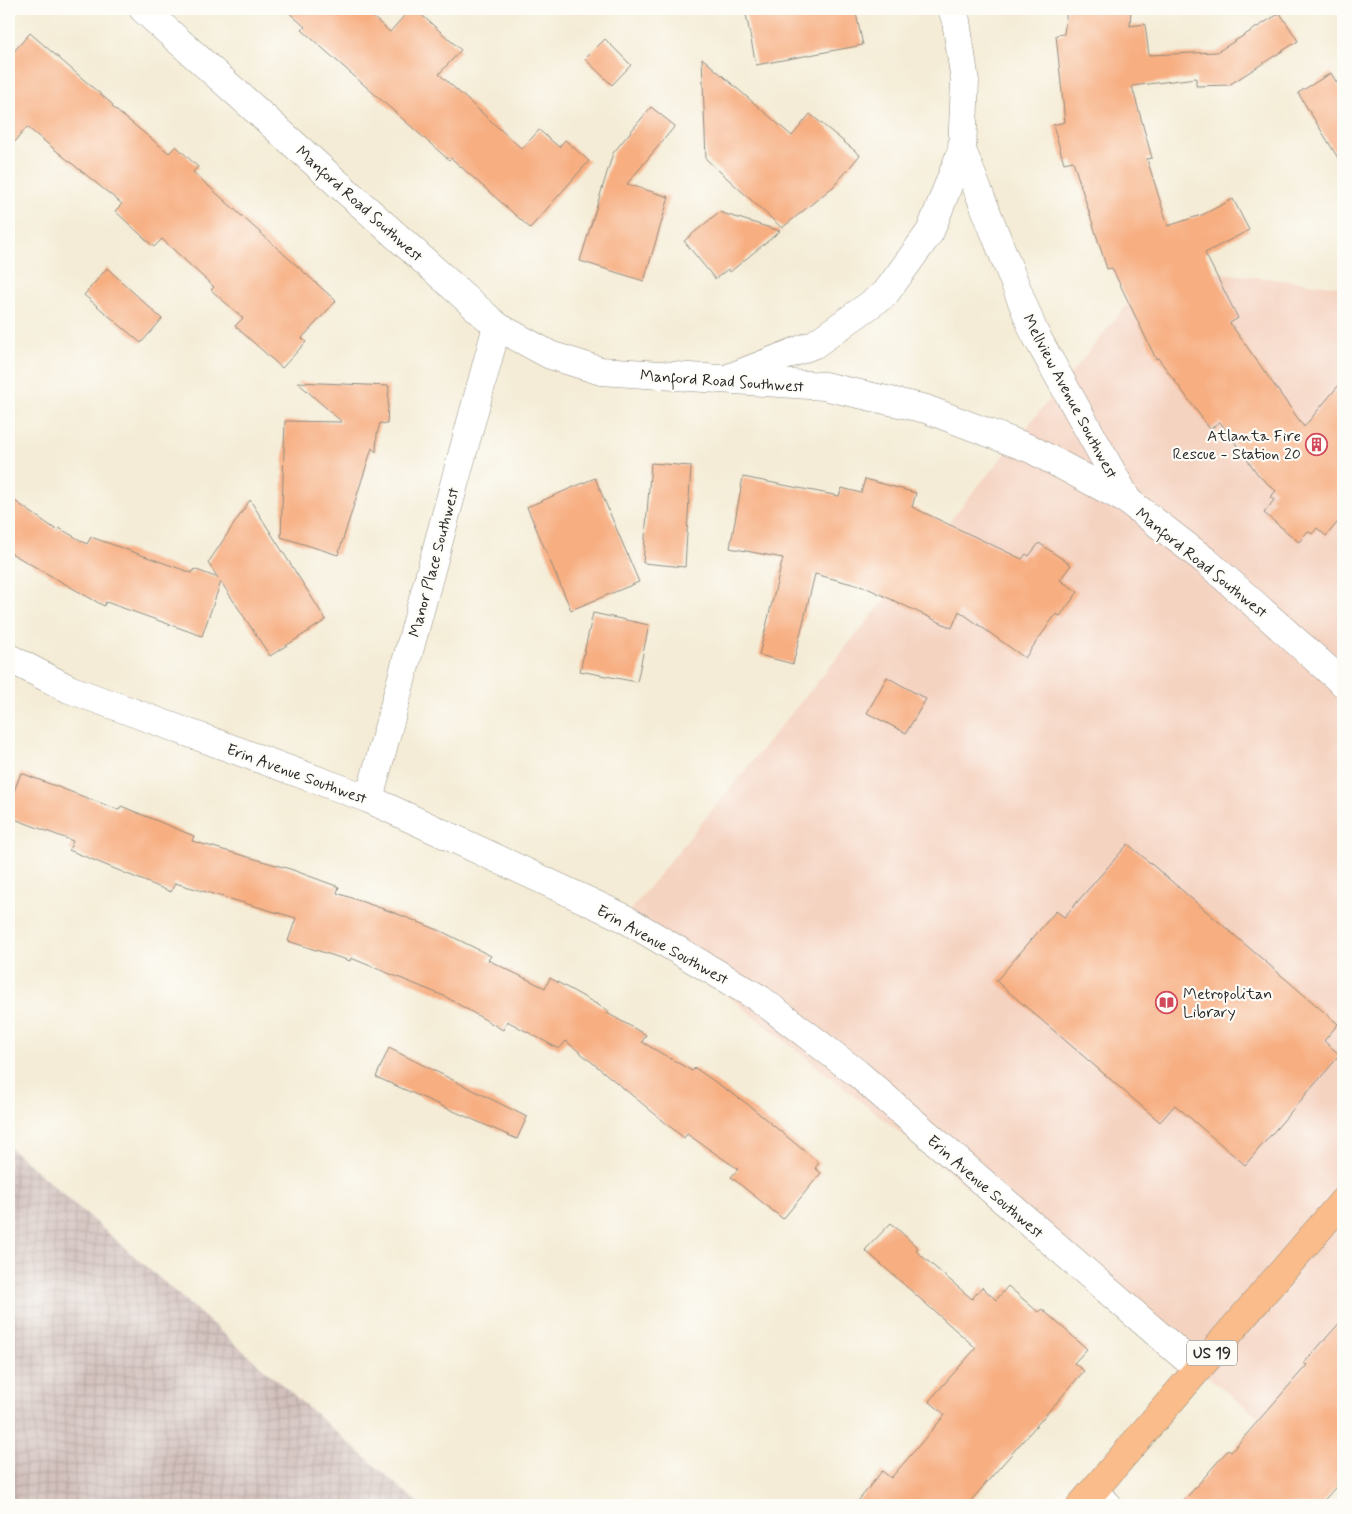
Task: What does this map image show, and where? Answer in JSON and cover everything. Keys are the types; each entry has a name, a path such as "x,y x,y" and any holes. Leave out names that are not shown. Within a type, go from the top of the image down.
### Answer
{"main road":[{"name":"US 19","path":"1094,1501 1198,1369 1343,1201"}],"street":[{"name":"Manford Road Southwest","path":"143,9 497,326 550,355 601,371 824,386 926,408 1031,449 1128,501 1206,561 1343,683"},
{"name":"Mellview Avenue Southwest","path":"723,380 815,344 885,294 930,232 962,150 965,81 956,21 952,9"},
{"name":"Mellview Avenue Southwest","path":"962,150 1034,332 1128,501"},
{"name":"Manor Place Southwest","path":"369,799 497,326"},
{"name":"Erin Avenue Southwest","path":"9,658 68,689 369,799 622,917 760,999 857,1073 1198,1369"}],"shaded area":[{"path":"1159,266 1343,287 1343,1484 626,915"},
{"path":"9,1147 420,1505 9,1505"}],"building":[{"path":"285,9 364,9 390,32 410,9 415,9 461,50 439,74 522,149 539,130 559,147 565,140 589,161 530,228 451,158 449,160 302,30 305,27"},
{"path":"745,9 855,9 863,45 756,65"},
{"path":"1067,9 1131,9 1130,26 1145,24 1149,55 1217,52 1280,13 1298,41 1229,85 1196,86 1196,78 1132,86 1152,158 1147,159 1168,226 1204,214 1233,199 1249,230 1205,253 1238,318 1230,323 1304,427 1343,380 1343,516 1326,536 1317,528 1312,534 1308,531 1299,542 1264,513 1274,500 1270,497 1276,491 1259,476 1220,422 1210,429 1158,358 1156,359 1112,268 1107,269 1073,161 1064,163 1053,125 1065,122 1056,35 1064,34"},
{"path":"30,33 113,105 112,107 169,153 176,146 198,167 193,172 336,301 302,338 306,342 282,368 235,326 243,318 211,290 214,287 162,239 154,247 115,211 122,204 27,127 9,149 9,57"},
{"path":"605,39 631,65 612,85 585,59"},
{"path":"702,58 792,136 810,114 860,155 834,186 782,228 706,159"},
{"path":"1331,73 1343,93 1343,166 1298,93"},
{"path":"651,107 675,126 627,184 669,197 644,281 580,261 613,153"},
{"path":"719,212 780,231 730,272 728,269 715,279 684,241"},
{"path":"107,268 162,319 141,343 84,295"},
{"path":"297,382 389,386 387,424 380,423 376,452 372,448 338,555 281,537 285,421 342,422"},
{"path":"651,463 691,466 685,567 643,563"},
{"path":"743,477 839,496 842,488 861,493 865,479 916,493 912,507 1022,559 1026,554 1029,556 1039,543 1071,565 1060,580 1078,592 1060,616 1056,614 1025,658 959,611 952,628 867,588 815,574 793,664 759,655 783,558 730,548"},
{"path":"595,478 639,582 571,610 527,507"},
{"path":"9,497 58,531 59,528 87,544 91,537 192,573 194,569 218,578 208,563 250,500 326,620 270,656 221,582 202,636 106,602 104,606 9,552"},
{"path":"593,613 649,625 637,682 580,671"},
{"path":"887,677 926,699 906,733 867,713"},
{"path":"21,773 119,810 121,806 194,836 192,841 290,869 339,887 337,893 441,931 491,956 488,960 545,988 550,978 609,1011 607,1013 646,1035 642,1042 692,1071 695,1068 746,1103 819,1163 815,1168 821,1173 783,1219 731,1177 738,1169 687,1134 684,1138 566,1041 559,1049 507,1021 503,1030 444,996 351,958 350,961 288,941 296,918 175,883 171,892 69,850 73,841 9,817 9,804"},
{"name":"Metropolitan Library","path":"1128,844 1338,1024 1324,1041 1340,1055 1245,1165 1175,1105 1160,1122 996,981 1056,911 1064,917"},
{"path":"389,1048 527,1117 517,1139 376,1077"},
{"path":"891,1223 918,1248 916,1251 972,1299 982,1287 996,1300 1008,1286 1038,1312 1042,1309 1087,1349 1074,1363 1084,1371 967,1505 855,1505 882,1471 891,1478 945,1415 929,1401 976,1348 865,1250"},
{"path":"1343,1319 1343,1479 1320,1505 1180,1505 1228,1450 1231,1452 1307,1365 1304,1363"}],"place":[{"name":"Atlanta Fire Rescue - Station 20","path":"1317,444"},
{"name":"Metropolitan Library","path":"1167,1002"}]}
